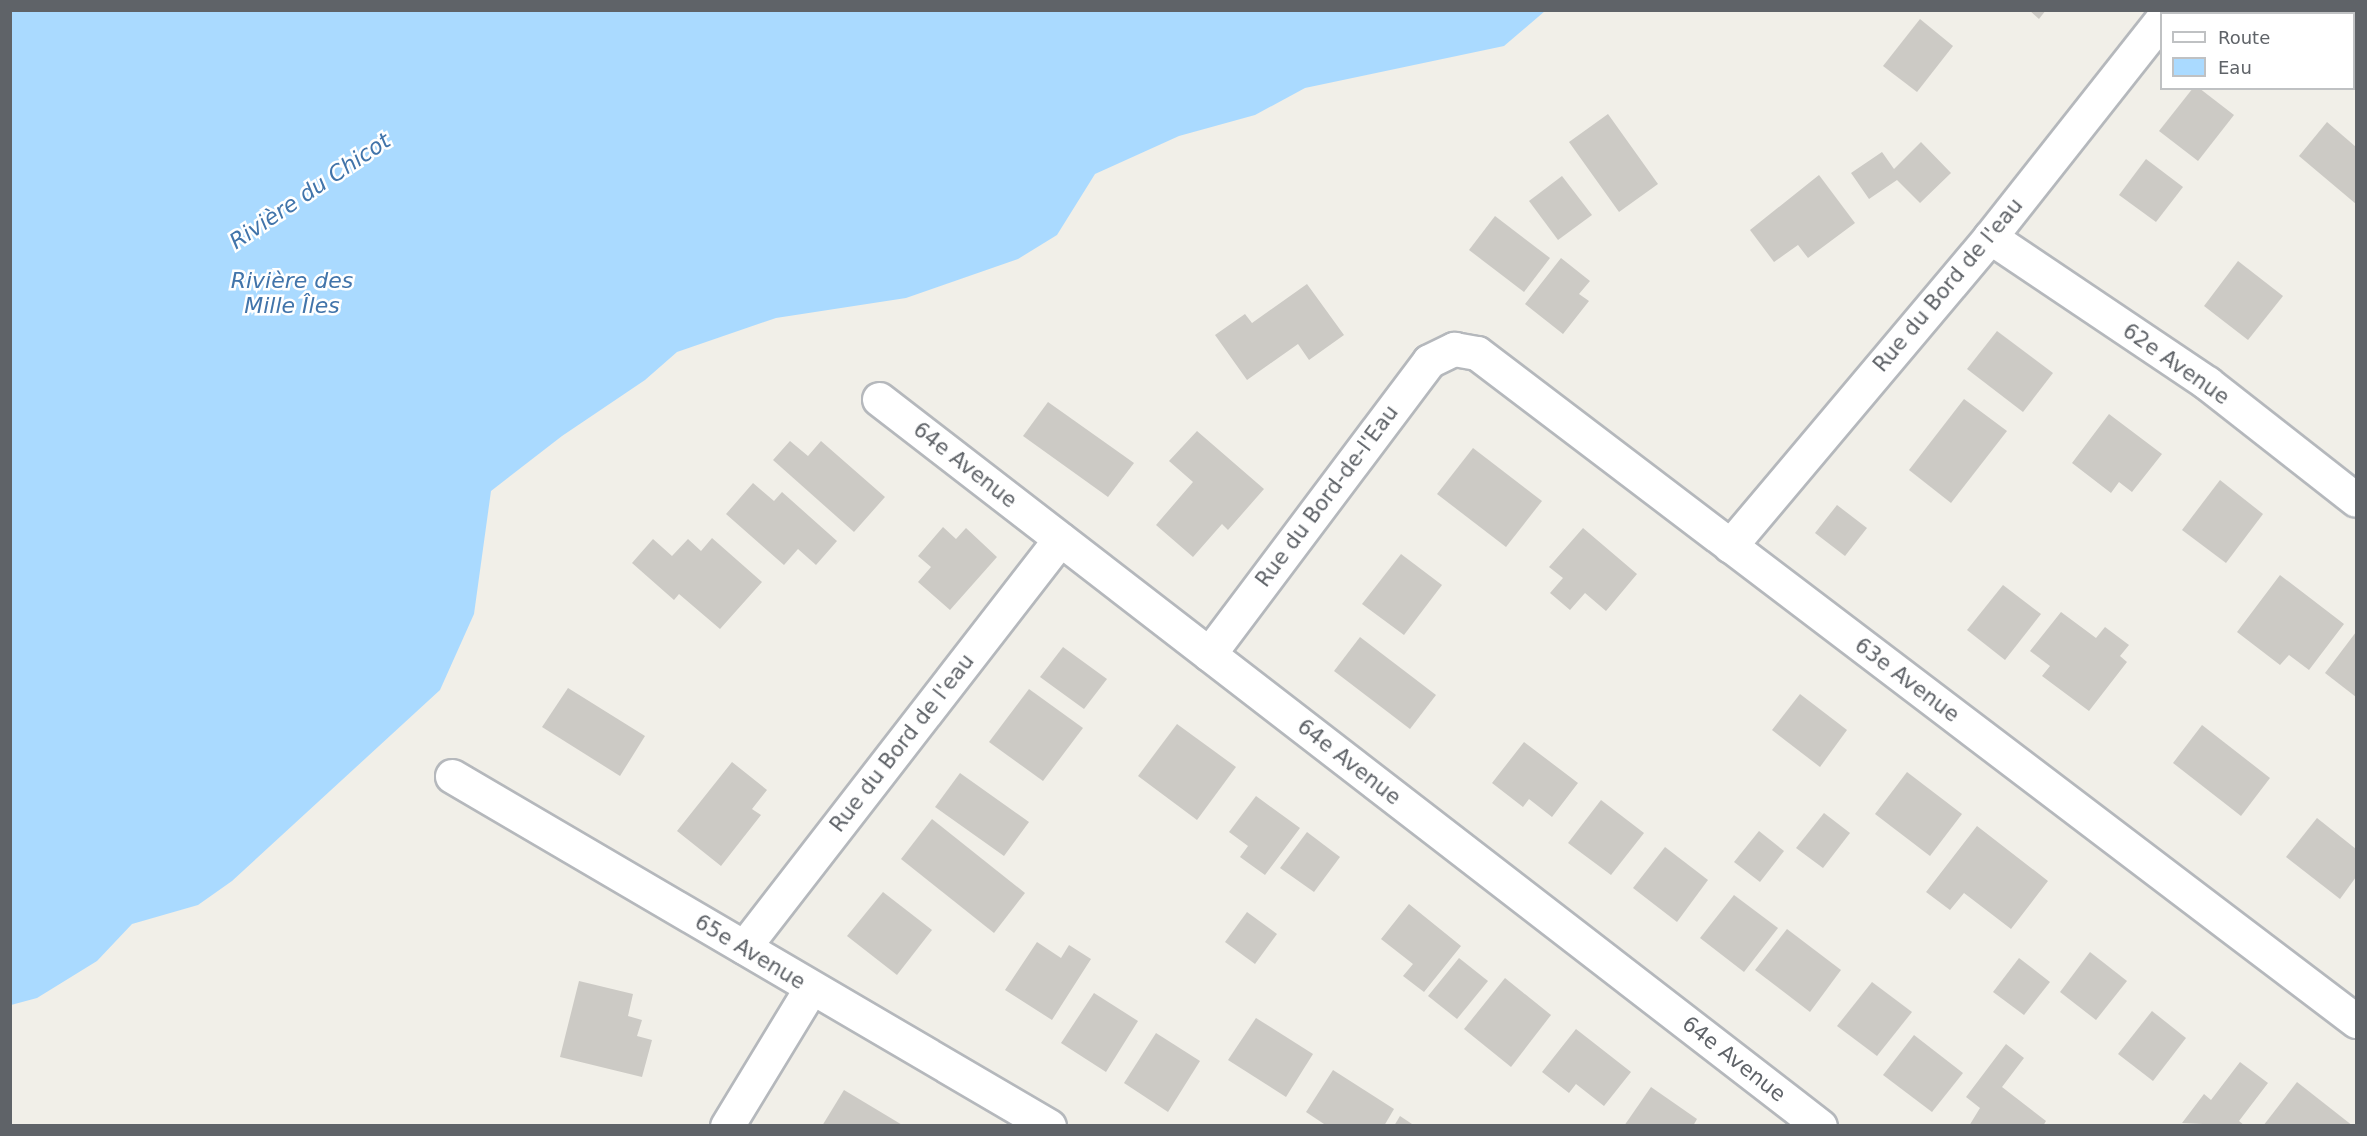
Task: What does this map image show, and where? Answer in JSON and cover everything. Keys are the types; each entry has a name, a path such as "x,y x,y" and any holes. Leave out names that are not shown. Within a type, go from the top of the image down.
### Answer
{"street":[{"name":"Rue du Bord de l'eau","path":"1730,546 1990,237 2160,22"},
{"name":"62e Avenue","path":"1990,237 2207,383 2356,500"},
{"name":"63e Avenue","path":"1454,349 1477,353 2356,1021"},
{"name":"Rue du Bord-de-l'Eau","path":"1209,654 1430,361 1454,349"},
{"name":"64e Avenue","path":"879,399 1820,1125"},
{"name":"Rue du Bord de l'eau","path":"744,947 1060,539"},
{"name":"65e Avenue","path":"452,776 811,988 1049,1125"},
{"path":"727,1125 811,988"}],"water":[{"name":"Rivière des Mille Îles","path":"11,10 1545,11 1504,46 1305,88 1255,115 1179,136 1095,174 1057,235 1018,259 906,298 776,318 677,352 645,380 562,436 491,491 474,614 440,690 232,881 198,905 132,924 97,961 37,998 11,1005"}],"building":[{"path":"2029,10 2046,10 2039,19"},
{"path":"1920,19 1953,46 1917,92 1883,66"},
{"path":"2191,90 2202,90 2234,115 2198,161 2159,131"},
{"path":"1608,114 1658,184 1619,212 1569,142"},
{"path":"2327,122 2356,147 2356,204 2299,156"},
{"path":"1921,142 1951,173 1920,203 1897,180 1869,199 1851,173 1882,152 1894,169"},
{"path":"2146,159 2183,187 2156,222 2119,195"},
{"path":"1819,175 1855,223 1808,258 1798,245 1774,262 1750,230"},
{"path":"1562,176 1592,215 1558,240 1529,201"},
{"path":"1495,216 1550,258 1524,292 1469,250"},
{"path":"1561,258 1590,281 1579,294 1589,301 1563,334 1525,304"},
{"path":"2238,261 2283,296 2248,340 2204,306"},
{"path":"1307,284 1344,335 1309,360 1298,344 1247,380 1215,335 1245,314 1252,323"},
{"path":"1997,331 2053,373 2023,412 1967,369"},
{"path":"1964,399 2007,431 1951,503 1909,470"},
{"path":"1048,402 1134,463 1108,497 1023,436"},
{"path":"2109,414 2162,454 2132,492 2119,482 2111,493 2072,463"},
{"path":"1197,431 1264,489 1228,530 1222,524 1193,557 1156,525 1193,482 1169,461"},
{"path":"790,441 808,456 821,441 885,497 854,532 773,460"},
{"path":"1473,448 1542,501 1506,547 1437,494"},
{"path":"2220,480 2263,514 2226,563 2182,530"},
{"path":"753,483 774,501 782,492 837,541 816,565 798,549 784,565 726,514"},
{"path":"1837,505 1867,528 1845,556 1815,533"},
{"path":"943,527 956,539 966,528 997,557 950,610 918,582 931,567 918,556"},
{"path":"1583,528 1637,574 1606,611 1585,593 1570,610 1550,593 1563,578 1549,567"},
{"path":"712,538 762,582 720,629 679,594 674,600 632,563 653,539 672,556 688,539 701,551"},
{"path":"1401,554 1442,585 1404,635 1362,604"},
{"path":"2280,575 2344,624 2309,670 2289,655 2280,665 2237,632"},
{"path":"2003,585 2041,614 2005,660 1967,630"},
{"path":"2061,612 2096,638 2105,627 2129,645 2120,656 2127,662 2089,711 2042,676 2050,666 2030,651"},
{"path":"2356,632 2356,697 2325,673"},
{"path":"1360,637 1436,695 1410,729 1334,671"},
{"path":"1063,647 1107,679 1084,709 1040,677"},
{"path":"568,688 645,736 620,776 542,727"},
{"path":"1029,689 1083,728 1043,781 989,742"},
{"path":"1800,694 1847,730 1820,767 1772,730"},
{"path":"1177,724 1236,767 1197,820 1138,776"},
{"path":"2202,725 2270,778 2241,816 2173,763"},
{"path":"1524,742 1578,783 1552,817 1529,799 1523,807 1492,783"},
{"path":"732,762 767,790 752,809 761,815 721,866 677,831"},
{"path":"1907,772 1962,814 1930,856 1875,814"},
{"path":"960,773 1029,822 1004,856 935,807"},
{"path":"1256,796 1300,828 1265,875 1240,857 1248,846 1229,832"},
{"path":"1601,800 1644,833 1611,875 1568,843"},
{"path":"1824,813 1850,833 1823,868 1796,848"},
{"path":"2317,818 2356,849 2356,877 2340,899 2286,857"},
{"path":"932,819 1025,893 994,933 901,859"},
{"path":"1977,826 2048,881 2011,929 1964,893 1950,910 1926,892"},
{"path":"1759,831 1784,851 1760,882 1734,862"},
{"path":"1307,832 1340,857 1314,892 1280,868"},
{"path":"1665,847 1708,880 1677,922 1633,888"},
{"path":"883,892 932,930 897,975 847,936"},
{"path":"1734,895 1778,928 1744,972 1700,938"},
{"path":"1409,904 1461,946 1424,992 1403,976 1413,964 1381,939"},
{"path":"1247,912 1277,934 1255,964 1225,942"},
{"path":"1787,929 1841,970 1810,1012 1755,970"},
{"path":"1037,942 1061,958 1069,945 1091,959 1052,1020 1005,990"},
{"path":"2090,952 2127,981 2096,1020 2060,992"},
{"path":"1459,958 1488,981 1457,1019 1428,996"},
{"path":"2019,958 2050,982 2024,1015 1993,992"},
{"path":"1505,978 1551,1015 1511,1067 1464,1029"},
{"path":"579,981 633,994 628,1016 642,1020 637,1036 652,1040 642,1077 560,1057"},
{"path":"1872,982 1912,1012 1877,1056 1837,1026"},
{"path":"1094,993 1138,1021 1106,1072 1061,1043"},
{"path":"2152,1011 2186,1038 2153,1081 2118,1054"},
{"path":"1256,1018 1313,1054 1286,1097 1228,1060"},
{"path":"1576,1029 1631,1072 1604,1106 1576,1084 1569,1093 1542,1072"},
{"path":"1156,1033 1200,1061 1168,1112 1124,1083"},
{"path":"1914,1035 1963,1073 1932,1112 1883,1075"},
{"path":"2006,1044 2024,1058 2002,1087 2046,1121 2043,1126 1969,1126 1980,1108 1966,1097"},
{"path":"2240,1062 2268,1083 2239,1121 2245,1126 2182,1123 2204,1094 2211,1100"},
{"path":"1333,1070 1394,1109 1384,1126 1327,1126 1306,1112"},
{"path":"2297,1082 2353,1126 2263,1126"},
{"path":"1651,1087 1697,1119 1693,1126 1624,1126"},
{"path":"844,1090 904,1126 822,1126"},
{"path":"1400,1116 1415,1126 1394,1126"}],"water label":[{"name":"Rivière du Chicot","path":"310,191"}]}
